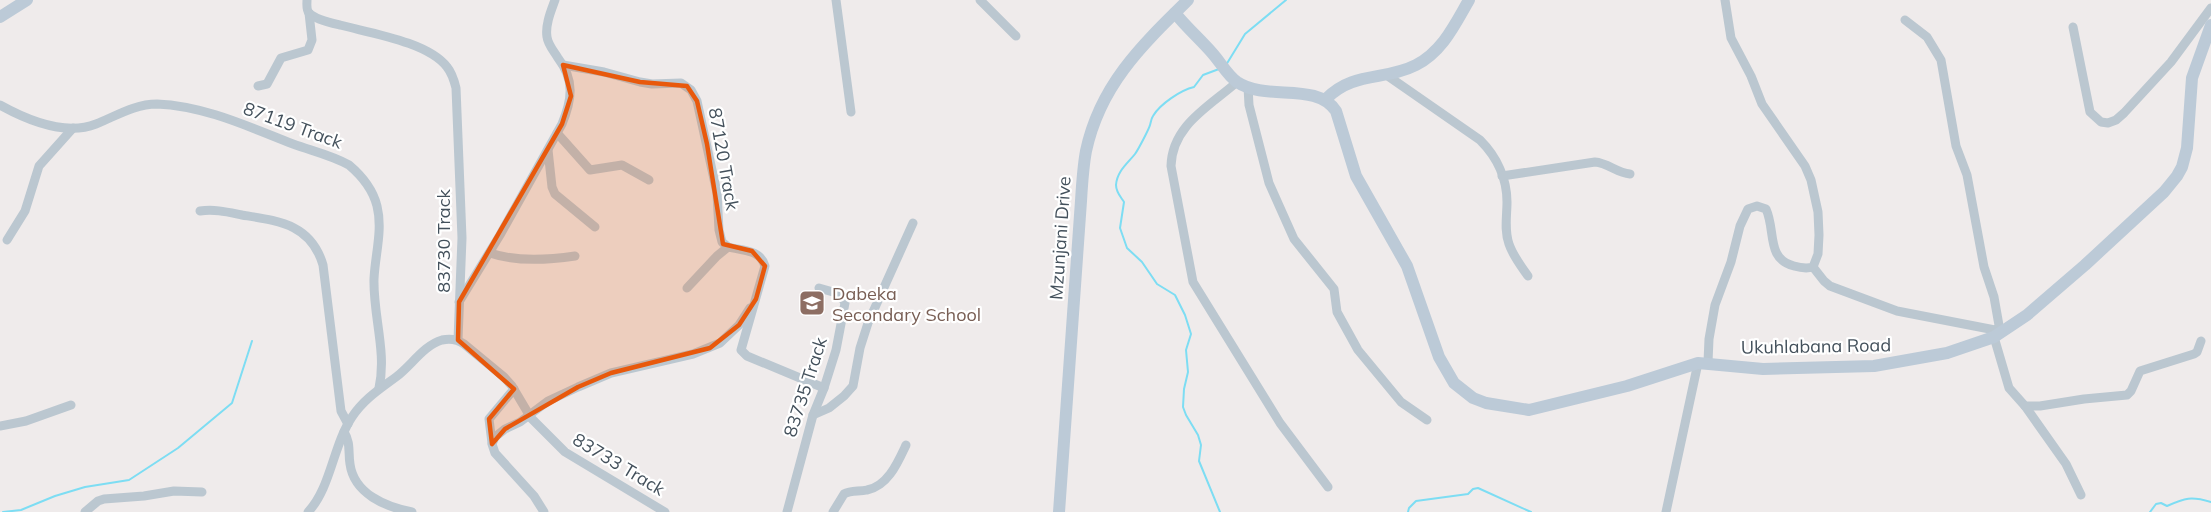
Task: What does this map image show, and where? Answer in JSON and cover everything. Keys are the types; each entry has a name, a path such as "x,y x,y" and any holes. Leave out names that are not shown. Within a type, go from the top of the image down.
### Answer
{"street":[{"path":"0,17 27,0"},
{"path":"258,86 264,86 270,81 281,58 308,50 312,40 307,0"},
{"path":"459,302 548,150 570,106 569,77 549,45 547,37 549,19 555,0"},
{"path":"836,0 851,112"},
{"path":"980,0 1016,36"},
{"name":"Mzunjani Drive","path":"1059,512 1080,201 1086,152 1097,116 1120,74 1146,41 1188,0"},
{"path":"1238,82 1268,92 1312,95 1326,99 1337,87 1409,68 1427,58 1452,32 1469,0"},
{"path":"1725,0 1731,38 1751,76 1762,104 1805,166 1811,180 1818,212 1819,235 1818,254 1813,267"},
{"path":"2073,27 2090,112 2101,122 2108,123 2124,113 2171,62 2211,8"},
{"name":"83730 Track","path":"309,13 331,23 414,45 438,58 453,76 456,88 462,238 458,340"},
{"path":"1175,13 1238,82 1248,105 1269,183 1294,239 1334,290 1337,312 1358,350 1401,402 1427,420"},
{"path":"1905,20 1928,37 1941,60 1955,140 1967,176 1984,267 1994,297 1997,334 2009,388 2025,406 2066,464 2081,495"},
{"name":"Ukuhlabana Road","path":"1326,99 1336,111 1361,185 1407,266 1439,357 1454,383 1467,394 1486,403 1517,410 1529,410 1627,386 1703,362 1763,369 1874,366 1947,353 1997,334 2027,315 2085,265 2164,192 2177,176 2187,148 2192,78 2211,25"},
{"name":"87120 Track","path":"563,65 652,84 681,83 691,90 697,101 717,193 721,238 728,247"},
{"path":"1385,74 1480,140 1491,151 1506,186 1506,226 1509,243 1515,258 1528,276"},
{"path":"1238,82 1186,125 1176,141 1171,156 1193,282 1280,423 1328,486"},
{"name":"87119 Track","path":"0,105 22,117 73,128 94,125 140,106 169,105 220,116 349,165 358,172 373,194 379,218 374,287 374,304 382,361 379,388"},
{"path":"7,240 25,211 39,166 73,128"},
{"path":"557,133 591,170 622,165 649,180"},
{"path":"548,150 552,187 555,194 595,227"},
{"path":"1502,176 1595,162 1605,164 1623,174 1630,174"},
{"path":"1666,512 1715,305 1731,262 1744,213 1757,206 1766,209 1776,254 1780,260 1805,269 1813,267"},
{"path":"200,211 217,210 282,222 299,230 312,242 323,265 340,411 349,440 352,472 360,485 379,502 389,507 412,512"},
{"path":"813,415 829,408 853,386 860,348 868,323 913,223"},
{"path":"687,288 717,255 728,247 752,251 764,261 764,273 743,342 743,353 824,388"},
{"path":"489,253 522,259 575,256"},
{"path":"1813,267 1830,286 1886,307 1997,334"},
{"name":"83735 Track","path":"786,512 813,415 836,350 845,303 840,294 819,288"},
{"path":"492,444 499,433 520,422 548,401 611,373 693,354 720,343 739,325 756,299"},
{"path":"308,512 319,498 346,428 359,408 379,388 396,377 435,343 448,339 458,340"},
{"name":"83733 Track","path":"458,340 504,377 541,430 565,452 665,512"},
{"path":"2025,406 2127,395 2140,370 2194,354 2201,341"},
{"path":"514,389 489,419 492,444 499,458 534,496 544,512"},
{"path":"0,426 26,422 70,405"},
{"path":"833,512 844,494 866,491 882,483 906,445"},
{"path":"85,512 104,499 174,491 202,492"}],"highlighted area":[{"path":"563,65 640,82 687,86 697,101 707,144 723,244 752,251 765,266 756,299 739,325 710,348 611,373 578,387 505,429 492,444 489,419 514,389 458,340 459,302 562,124 571,96"}],"waterway":[{"path":"1226,65 1245,34 1286,0"},
{"path":"1219,69 1203,75 1194,87 1171,98 1156,111 1148,131 1136,152 1121,171 1116,185 1117,192 1124,202 1120,228 1127,248 1142,262 1157,284 1175,295 1185,315 1191,334 1186,350 1188,372 1183,407 1198,435 1201,445 1199,461 1220,512"},
{"path":"3,512 21,510 85,487 129,480 178,448 232,403 252,341"},
{"path":"1408,512 1416,501 1468,494 1478,488 1531,512"},
{"path":"2150,512 2156,504 2161,503 2167,506 2193,499 2211,502"}],"place":[{"name":"Dabeka Secondary School","path":"812,303"}]}
